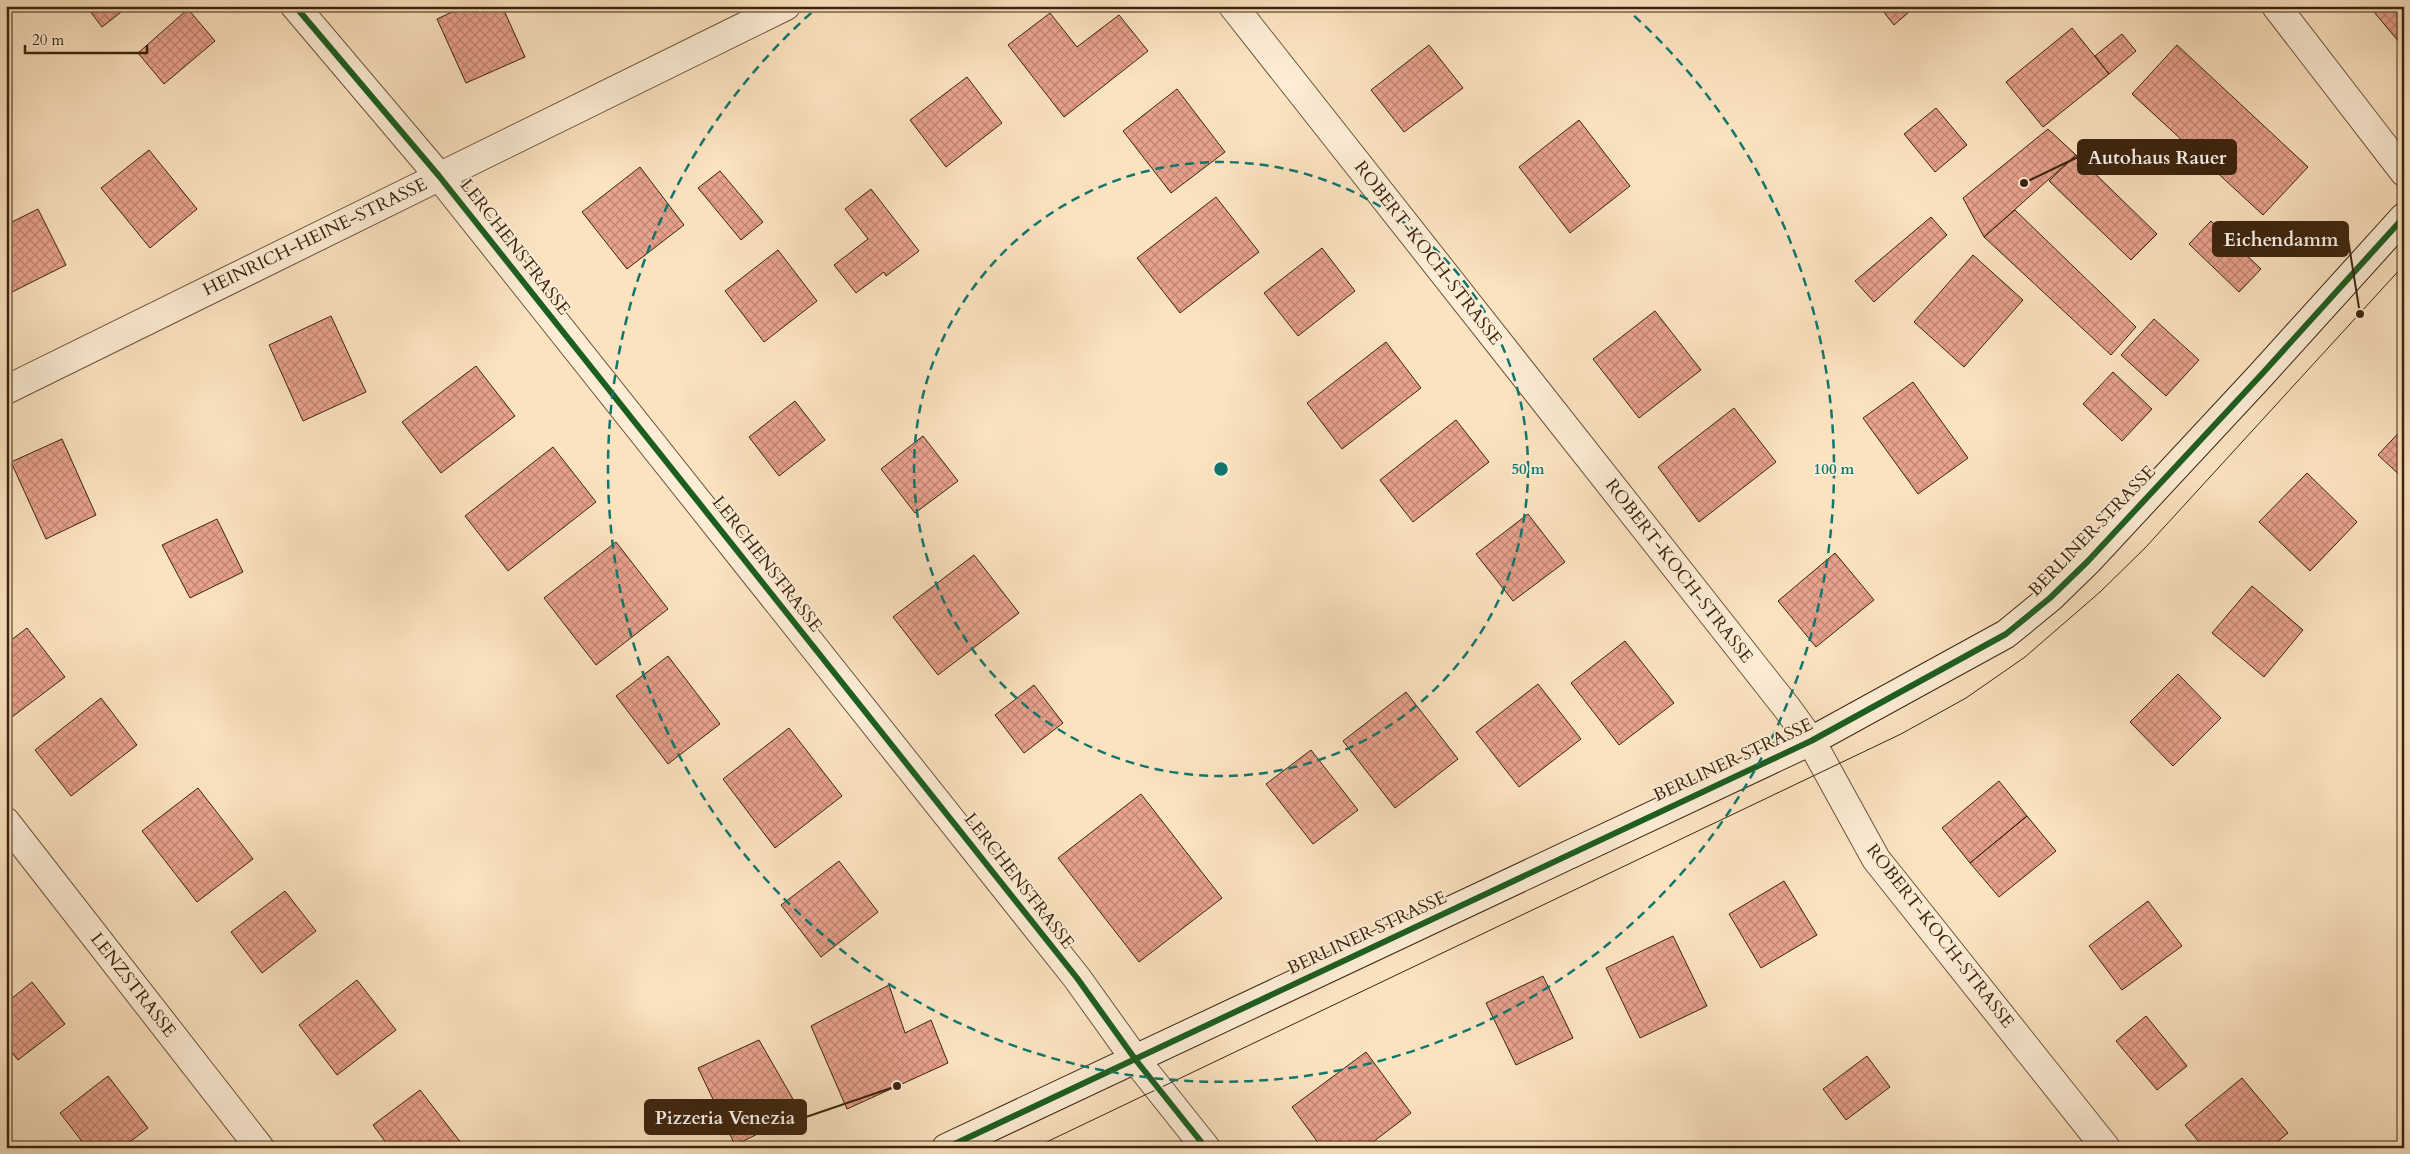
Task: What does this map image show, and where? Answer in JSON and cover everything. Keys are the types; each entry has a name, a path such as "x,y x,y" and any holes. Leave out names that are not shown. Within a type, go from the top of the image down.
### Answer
{"street":[{"name":"LERCHENSTRASSE","path":"295,6 439,176 1077,978 1135,1059 1206,1148"},
{"name":"HEINRICH-HEINE-STRASSE","path":"6,390 786,6"},
{"name":"ROBERT-KOCH-STRASSE","path":"1233,6 1811,741 1876,859 2106,1148"},
{"path":"2276,6 2404,172"},
{"name":"BERLINER STRASSE","path":"946,1148 1811,741 2006,634 2050,598 2088,561 2261,375 2404,217"},
{"name":"LENZSTRASSE","path":"6,822 260,1148"}],"building":[{"path":"86,6 129,6 102,27"},
{"path":"465,6 502,6 525,57 466,83 437,19"},
{"path":"1879,6 1916,6 1894,25"},
{"path":"2369,6 2404,6 2404,48"},
{"path":"188,9 215,41 164,84 138,53"},
{"path":"1050,13 1077,47 1119,15 1148,51 1064,117 1008,45"},
{"path":"2072,28 2109,74 2043,127 2006,82"},
{"path":"2122,34 2136,51 2109,74 2095,56"},
{"path":"1429,45 1463,88 1404,132 1371,90"},
{"path":"2177,45 2308,167 2263,215 2132,94"},
{"path":"967,77 1002,123 946,167 910,120"},
{"path":"1177,89 1225,152 1171,193 1123,131"},
{"path":"1936,108 1967,145 1935,172 1904,134"},
{"path":"1579,120 1630,186 1570,233 1519,167"},
{"path":"2048,129 2076,155 1984,237 1963,198"},
{"path":"149,150 197,209 150,248 101,188"},
{"path":"2076,155 2157,234 2131,260 2049,181"},
{"path":"640,167 684,225 627,269 582,212"},
{"path":"720,171 763,222 741,240 698,188"},
{"path":"871,189 919,251 886,276 884,272 856,293 834,265 868,239 845,209"},
{"path":"1216,197 1259,252 1180,313 1137,258"},
{"path":"38,209 66,265 6,295 6,225"},
{"path":"2015,210 2136,327 2111,355 1984,237"},
{"path":"1931,217 1947,235 1874,302 1855,281"},
{"path":"2211,221 2261,269 2239,292 2189,244"},
{"path":"1322,248 1355,291 1298,336 1264,293"},
{"path":"778,250 817,301 764,342 725,291"},
{"path":"1973,255 2023,300 1964,367 1914,322"},
{"path":"1655,311 1701,370 1639,418 1593,359"},
{"path":"331,316 366,392 303,421 269,345"},
{"path":"2154,319 2199,360 2166,396 2121,355"},
{"path":"1386,342 1421,388 1342,449 1307,403"},
{"path":"476,366 515,416 441,473 402,422"},
{"path":"2113,372 2152,409 2122,441 2083,404"},
{"path":"1913,382 1968,458 1918,494 1863,418"},
{"path":"795,401 825,440 779,476 749,437"},
{"path":"1734,408 1776,462 1699,522 1658,467"},
{"path":"1456,420 1489,462 1413,522 1380,480"},
{"path":"2404,427 2404,479 2378,455"},
{"path":"923,436 958,481 915,513 881,469"},
{"path":"62,439 96,515 46,539 11,462"},
{"path":"553,447 596,502 508,571 465,516"},
{"path":"2307,473 2357,522 2310,571 2259,522"},
{"path":"1528,514 1565,562 1513,601 1476,554"},
{"path":"217,519 243,572 190,598 162,545"},
{"path":"616,542 668,609 596,665 544,598"},
{"path":"1835,553 1874,600 1816,647 1778,601"},
{"path":"974,555 1019,613 938,675 893,617"},
{"path":"2252,586 2303,630 2264,677 2212,633"},
{"path":"27,628 65,677 12,717 6,709 6,644"},
{"path":"1625,641 1674,703 1619,745 1571,683"},
{"path":"668,656 720,724 668,764 616,696"},
{"path":"2178,674 2221,718 2173,766 2130,722"},
{"path":"1538,684 1581,739 1519,787 1476,732"},
{"path":"1034,685 1063,723 1024,753 995,715"},
{"path":"1406,692 1458,759 1395,808 1343,741"},
{"path":"101,698 137,745 71,796 35,750"},
{"path":"789,728 842,796 775,848 723,779"},
{"path":"1311,750 1358,810 1313,844 1266,784"},
{"path":"1999,781 2027,816 1970,863 1942,828"},
{"path":"198,788 253,859 197,902 142,831"},
{"path":"1141,794 1222,898 1139,962 1058,858"},
{"path":"2027,816 2056,851 1999,897 1970,863"},
{"path":"839,861 878,912 821,957 781,905"},
{"path":"1784,881 1817,935 1761,968 1729,914"},
{"path":"285,891 316,931 262,973 231,932"},
{"path":"2148,901 2182,946 2122,990 2089,946"},
{"path":"1673,936 1707,1006 1640,1038 1606,968"},
{"path":"1543,976 1573,1038 1516,1065 1486,1003"},
{"path":"357,980 396,1030 337,1075 299,1025"},
{"path":"32,982 65,1024 18,1060 6,1045 6,1003"},
{"path":"889,985 905,1033 931,1020 948,1063 847,1109 811,1026"},
{"path":"2146,1016 2187,1066 2157,1090 2116,1041"},
{"path":"759,1040 801,1113 735,1145 698,1068"},
{"path":"1366,1052 1411,1113 1365,1148 1322,1148 1292,1107"},
{"path":"1867,1056 1890,1087 1846,1120 1823,1089"},
{"path":"108,1076 148,1128 122,1148 87,1148 60,1113"},
{"path":"2242,1078 2288,1133 2270,1148 2204,1148 2185,1125"},
{"path":"420,1090 465,1148 390,1148 373,1125"},
{"path":"581,1142 584,1148 568,1148"}],"tram line":[{"path":"1034,1148 1901,734 1966,698 2025,657 2100,592 2145,548 2404,265"}],"cycle path":[{"path":"295,6 439,176 1077,978 1135,1059 1206,1148"},
{"path":"946,1148 1811,741 2006,634 2050,598 2088,561 2261,375 2404,217"}],"place":[{"name":"Autohaus Rauer","path":"2024,183"},
{"name":"Eichendamm","path":"2360,314"},
{"name":"Pizzeria Venezia","path":"897,1086"}]}
